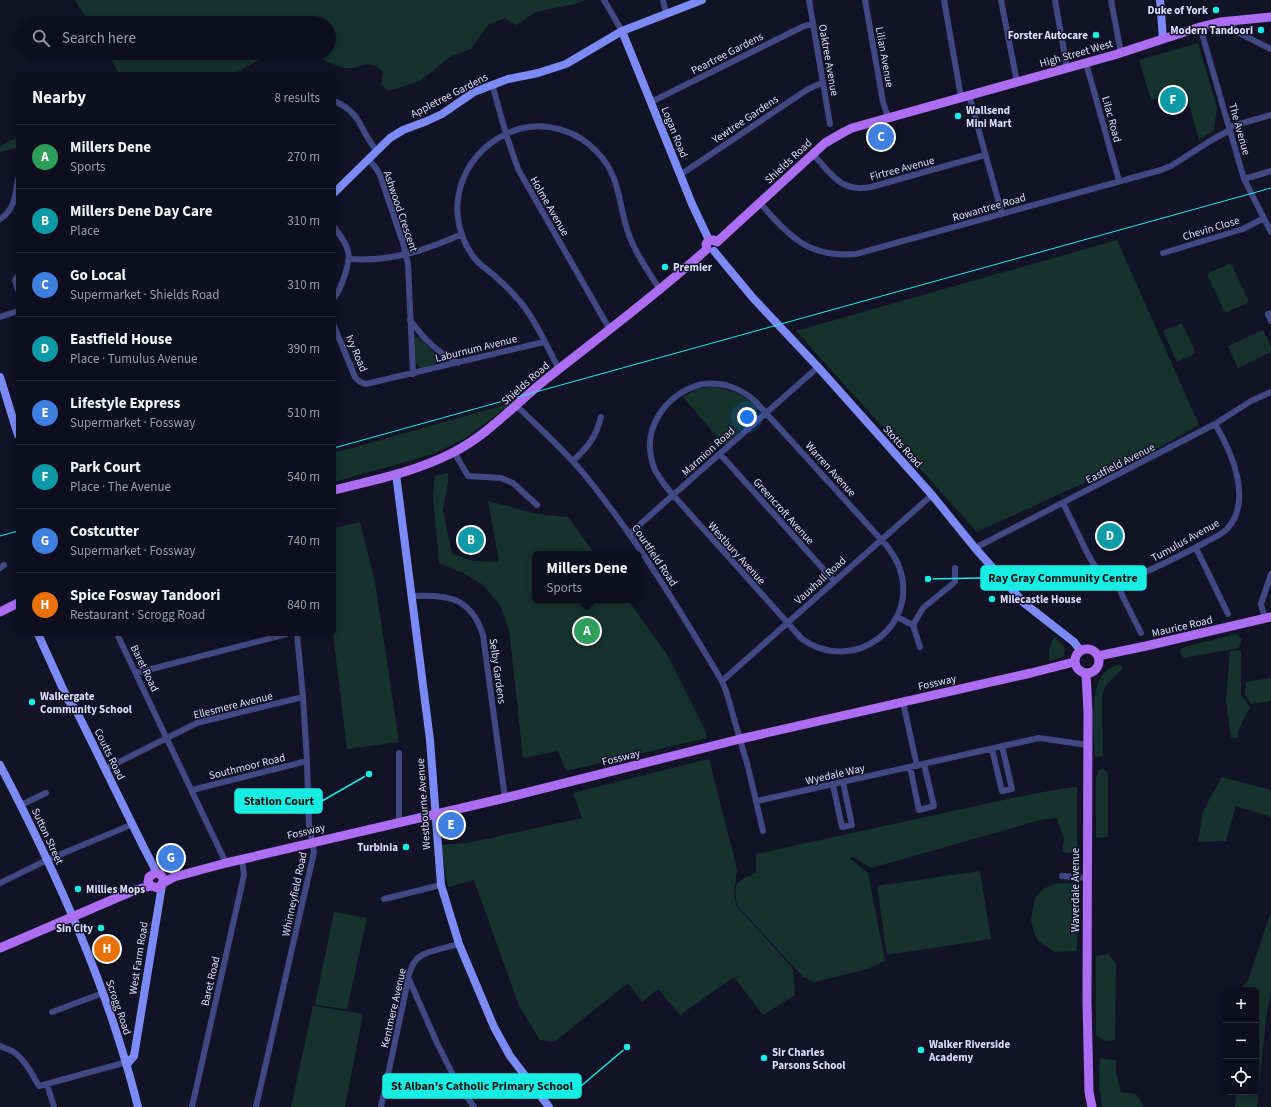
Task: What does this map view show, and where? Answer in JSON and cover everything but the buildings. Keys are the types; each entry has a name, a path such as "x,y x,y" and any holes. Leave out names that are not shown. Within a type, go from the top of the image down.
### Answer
{"main road":[{"name":"High Street West","path":"888,117 1121,53 1200,27 1228,21 1271,17"},
{"name":"Shields Road","path":"336,489 422,467 454,452 482,434 559,369 660,290 712,246 825,143 844,132 888,117"},
{"path":"0,612 16,604"},
{"name":"Maurice Road","path":"1098,656 1268,618"},
{"path":"1087,648 1096,653 1098,656 1097,668 1086,673 1077,668 1074,662 1076,655 1080,650 1087,648"},
{"name":"Fossway","path":"0,948 156,880 174,877 312,842 505,798 740,739 1030,674 1074,662"},
{"name":"Waverdale Avenue","path":"1086,673 1088,745 1087,1002 1089,1092 1092,1107"}],"street":[{"path":"604,0 622,31"},
{"path":"664,0 666,13"},
{"name":"Appletree Gardens","path":"336,191 396,134 438,116 467,96 492,84 566,64 622,31 702,0"},
{"name":"Oaktree Avenue","path":"809,0 830,124"},
{"name":"Lilian Avenue","path":"865,0 882,102 888,117"},
{"path":"944,0 965,96 985,155 1002,214"},
{"path":"1001,0 1017,82"},
{"path":"1055,0 1067,68"},
{"path":"1111,0 1121,53"},
{"path":"1160,0 1163,39"},
{"path":"1228,21 1237,32 1271,49"},
{"name":"Peartree Gardens","path":"652,102 802,26 812,23"},
{"name":"The Avenue","path":"1200,27 1244,179 1271,232"},
{"name":"Logan Road","path":"622,31 652,102 680,175 712,246"},
{"name":"Lilac Road","path":"1086,63 1119,181"},
{"name":"Yewtree Gardens","path":"680,175 808,89 822,83"},
{"name":"Holme Avenue","path":"492,84 513,156 526,184 610,330"},
{"path":"336,102 347,108 356,116 370,143 377,151"},
{"name":"Rowantree Road","path":"760,203 798,242 809,248 834,254 856,254 1166,168 1229,129 1271,115"},
{"path":"559,369 532,318 506,286 476,260 468,248 462,234 459,222 458,203 460,189 471,163 480,152 495,140 506,134 536,126 552,128 574,135 598,152 605,161 616,181 626,227 633,245 660,290"},
{"name":"Firtree Avenue","path":"813,154 839,182 848,187 859,189 985,155"},
{"name":"Ashwood Crescent","path":"368,159 380,175 406,255 413,374"},
{"path":"1244,179 1271,171"},
{"path":"0,219 11,209 16,192"},
{"name":"Chevin Close","path":"1163,253 1243,229 1264,218"},
{"path":"336,230 348,249 349,259 340,289 336,295"},
{"path":"349,259 378,259 406,255 426,249 462,234"},
{"name":"Stotts Road","path":"712,246 753,298 818,367 1024,603 1074,642 1080,650"},
{"path":"0,317 16,312"},
{"path":"1271,313 1268,314 1271,321"},
{"path":"410,320 431,345 458,363"},
{"name":"Ivy Road","path":"336,331 355,377 360,382 366,384"},
{"name":"Laburnum Avenue","path":"366,384 544,342"},
{"name":"Marmion Road","path":"629,534 818,367"},
{"path":"0,377 16,429"},
{"name":"Warren Avenue","path":"673,495 659,477 652,460 651,443 654,425 657,417 663,409 674,397 686,389 698,385 727,385 749,395 894,555 901,571 903,589 903,597 897,617"},
{"name":"Eastfield Avenue","path":"975,548 1215,424 1250,401 1271,392"},
{"name":"Courtfield Road","path":"516,405 573,461 588,478 640,551"},
{"path":"573,461 590,444 598,431 601,417"},
{"name":"Tumulus Avenue","path":"1119,580 1132,578 1196,548 1227,529 1233,521 1238,506 1239,490 1236,472 1229,450 1215,424"},
{"path":"454,452 468,476 501,478 513,483 536,506"},
{"name":"Greencroft Avenue","path":"720,454 834,581"},
{"name":"Westbourne Avenue","path":"396,474 430,740 441,885 459,944 480,998 501,1041 521,1072 549,1107"},
{"name":"Westbury Avenue","path":"673,495 787,623 802,639 809,644 831,651 854,650 875,641 886,632 897,617"},
{"name":"Vauxhall Road","path":"722,681 932,496"},
{"path":"1063,503 1096,569 1106,577 1119,580 1121,593 1140,633"},
{"path":"1196,548 1228,614"},
{"name":"Courtfield Road","path":"642,553 676,604 722,681 740,739"},
{"path":"913,625 923,608 955,582 955,568"},
{"path":"1268,618 1261,604 1271,574"},
{"name":"Selby Gardens","path":"412,596 443,596 458,601 470,611 479,623 483,635 505,798"},
{"path":"897,617 913,625 920,647"},
{"name":"Coutts Road","path":"39,636 68,700 76,710 152,863 156,880"},
{"name":"Baret Road","path":"118,636 226,863"},
{"path":"136,673 279,636"},
{"name":"Whinneyfield Road","path":"256,1107 314,852 309,825 307,761 297,636"},
{"name":"Ellesmere Avenue","path":"105,769 197,723 303,697"},
{"path":"903,702 917,766"},
{"name":"Wyedale Way","path":"757,801 1039,738 1088,745"},
{"path":"740,739 757,801 763,831"},
{"path":"992,748 1002,791 1012,789 1002,746"},
{"path":"399,753 399,822"},
{"name":"Southmoor Road","path":"192,790 307,761"},
{"name":"Sutton Street","path":"0,764 74,917"},
{"path":"910,768 919,810 934,806 924,764"},
{"path":"833,785 842,827 852,824 843,782"},
{"path":"21,805 46,793"},
{"path":"0,883 47,860 132,824"},
{"name":"Baret Road","path":"192,1107 244,875 242,859"},
{"path":"1062,876 1087,878"},
{"name":"West Farm Road","path":"127,1063 134,1056 158,901 156,880"},
{"path":"384,900 441,885"},
{"name":"Scrogg Road","path":"74,917 103,993 127,1063 138,1107"},
{"name":"Kentmere Avenue","path":"381,1107 408,976 414,960 422,954 459,944"},
{"path":"408,976 437,1043 455,1079 474,1107"},
{"path":"52,1012 103,993"},
{"path":"0,1046 13,1052 22,1060 39,1086 127,1063"},
{"path":"47,1084 54,1107"}],"green space":[{"path":"75,0 586,0 579,3 536,12 516,25 504,18 488,25 471,49 450,57 420,81 388,91 381,84 383,71 376,66 366,64 348,68 341,67 325,60 336,60 336,16 85,16"},
{"path":"1198,43 1217,107 1214,130 1199,140 1185,90 1151,100 1139,60"},
{"path":"112,60 259,60 238,72 118,72"},
{"path":"16,138 16,148 0,152 0,146"},
{"path":"1117,240 1199,425 1155,450 977,532 796,331"},
{"path":"1231,263 1249,302 1225,313 1207,274"},
{"path":"1182,323 1196,353 1177,362 1163,331"},
{"path":"1263,330 1271,347 1271,352 1238,368 1228,346"},
{"path":"420,337 438,359 436,363 422,369 416,363 414,355 414,338"},
{"path":"710,387 735,392 757,407 757,415 725,446 683,397 697,389"},
{"path":"512,403 466,438 433,454 336,481 336,452"},
{"path":"448,473 448,482 443,510 452,554 473,561 499,562 488,501 537,514 568,517 593,551 532,551 532,603 630,603 668,656 705,730 707,738 566,771 558,751 523,758 509,629 500,605 482,584 463,573 439,563 433,495 435,476"},
{"path":"360,522 375,582 399,742 347,749 333,636 336,636 336,528"},
{"path":"1236,634 1242,639 1239,648 1184,658 1180,653 1181,648"},
{"path":"1054,637 1064,646 1065,652 1063,657 1049,661 1049,650"},
{"path":"1230,651 1241,651 1241,695 1250,707 1238,731 1238,738 1231,738 1226,701"},
{"path":"1119,664 1123,668 1106,685 1102,696 1103,756 1095,757 1094,712 1097,689 1100,679 1105,672"},
{"path":"1271,678 1271,701 1251,704 1245,694 1246,682"},
{"path":"709,759 737,869 734,894 736,905 793,969 795,995 763,1015 734,977 680,1015 658,989 642,1002 628,983 554,1042 540,1040 519,1006 474,880 448,887 441,845 468,843 582,818 573,793"},
{"path":"1103,768 1108,773 1108,837 1096,838 1096,778 1099,770"},
{"path":"1222,777 1271,790 1271,817 1236,806 1226,841 1198,842 1203,811"},
{"path":"1077,787 1077,853 1062,852 1064,839 1057,818 1041,820 871,868 852,856 850,859 868,873 885,961 867,969 814,982 803,977 737,905 735,892 736,887 744,878 756,873 756,854 1022,796"},
{"path":"980,871 991,939 887,955 877,886"},
{"path":"1056,883 1078,883 1077,951 1055,952 1038,941 1034,932 1031,920 1034,902 1038,894 1043,889"},
{"path":"334,912 367,918 347,1009 315,1005"},
{"path":"1271,912 1271,995 1267,1011 1259,1088 1259,987 1242,987 1248,980"},
{"path":"1109,954 1116,964 1115,1040 1106,1041 1096,1036 1096,956"},
{"path":"313,1006 363,1014 345,1107 291,1107"},
{"path":"1100,1058 1116,1060 1116,1073 1121,1092 1136,1094 1144,1107 1102,1107 1099,1083"},
{"path":"1236,1095 1258,1095 1257,1107 1235,1107"}],"tram line":[{"path":"336,447 1271,188"},
{"path":"0,536 16,532"}],"place":[{"name":"Duke of York","path":"1216,10"},
{"name":"Modern Tandoori","path":"1261,30"},
{"name":"Forster Autocare","path":"1096,35"},
{"name":"Park Court","path":"1173,100"},
{"name":"Wallsend Mini Mart","path":"958,116"},
{"name":"Go Local","path":"881,137"},
{"name":"Premier","path":"665,267"},
{"name":"Eastfield House","path":"1110,536"},
{"name":"Millers Dene Day Care","path":"471,540"},
{"name":"Ray Gray Community Centre","path":"928,579"},
{"name":"Milecastle House","path":"992,599"},
{"name":"Millers Dene","path":"587,631"},
{"name":"Walkergate Community School","path":"32,702"},
{"name":"Station Court","path":"369,774"},
{"name":"Lifestyle Express","path":"451,825"},
{"name":"Turbinia","path":"406,847"},
{"name":"Costcutter","path":"171,858"},
{"name":"Millies Mops","path":"78,889"},
{"name":"Sin City","path":"101,928"},
{"name":"Spice Fosway Tandoori","path":"107,949"},
{"name":"St Alban's Catholic Primary School","path":"627,1047"},
{"name":"Walker Riverside Academy","path":"921,1050"},
{"name":"Sir Charles Parsons School","path":"764,1058"}]}
